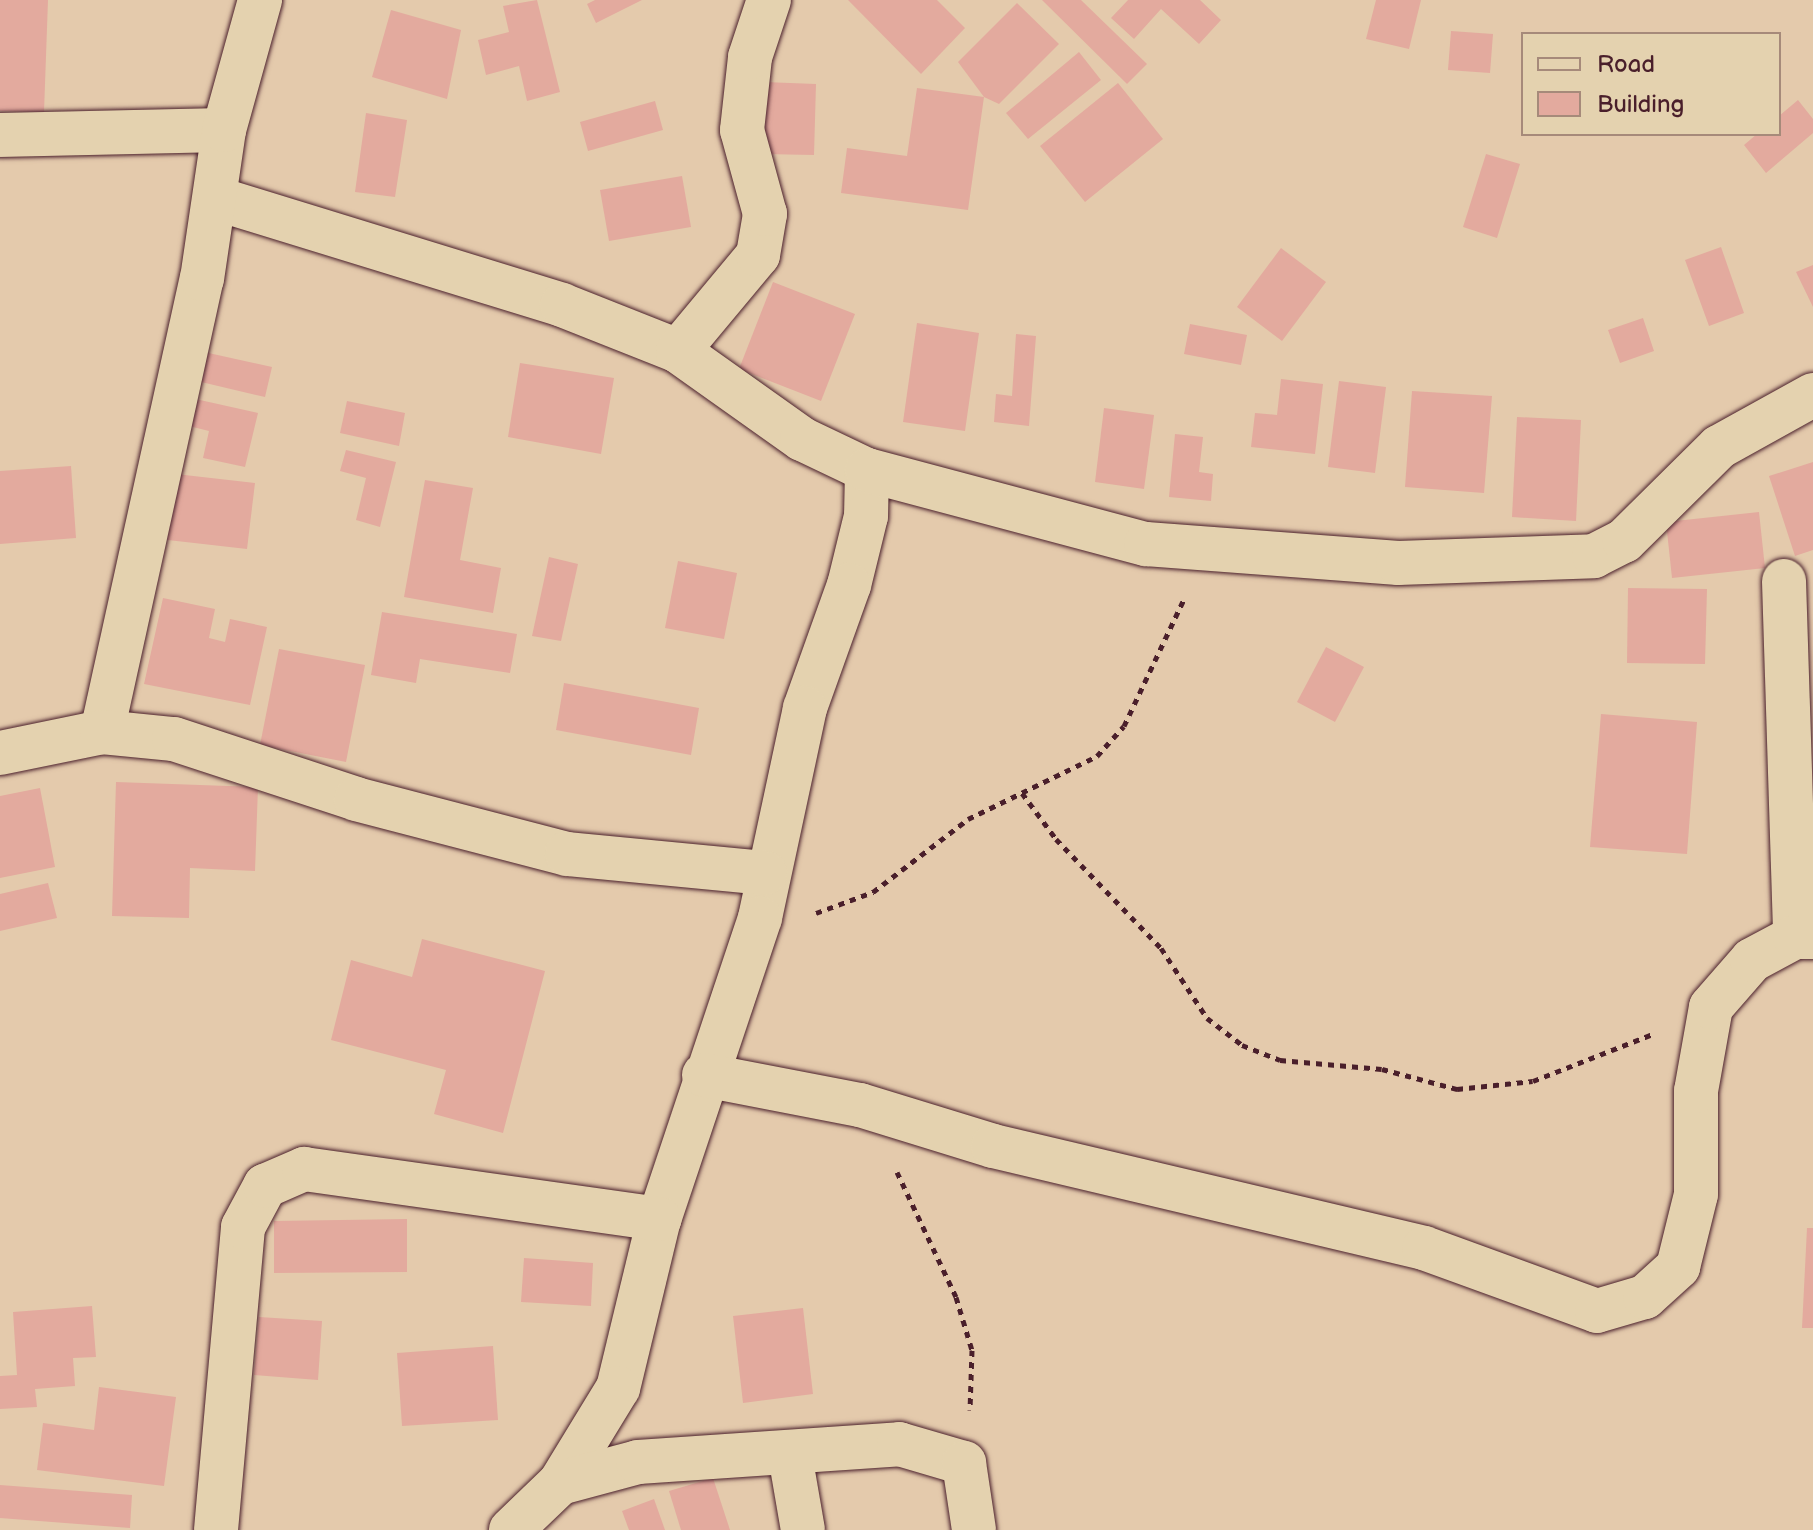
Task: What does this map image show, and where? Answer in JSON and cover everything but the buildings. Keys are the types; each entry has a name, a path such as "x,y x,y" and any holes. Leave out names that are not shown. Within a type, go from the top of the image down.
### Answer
{"street":[{"path":"102,732 218,199 224,130 260,0"},
{"path":"678,351 758,255 765,214 742,130 750,57 769,0"},
{"path":"0,135 224,130"},
{"path":"218,199 562,305 678,351 802,439 867,470 1146,544 1398,563 1594,556 1624,541 1719,447 1813,395"},
{"path":"511,1530 560,1483 618,1388 659,1219 704,1075 760,918 765,873 805,708 849,585 866,516 867,470"},
{"path":"704,1075 860,1105 993,1146 1424,1248 1597,1311 1645,1297 1678,1267 1696,1194 1696,1091 1711,1007 1752,960 1804,937 1784,581"},
{"path":"0,753 102,732 174,739 356,799 567,854 765,873"},
{"path":"216,1530 243,1227 265,1186 304,1169 659,1219"},
{"path":"560,1483 638,1462 790,1455 899,1444 964,1463 974,1530"},
{"path":"790,1455 803,1530"}],"path":[{"path":"760,918 820,912 873,892 968,819 1097,756 1124,726 1207,551"},
{"path":"1022,793 1056,839 1161,948 1207,1018 1242,1045 1280,1060 1382,1069 1457,1089 1533,1081 1711,1007"},
{"path":"860,1105 933,1240 968,1337 971,1402 964,1463"}]}
